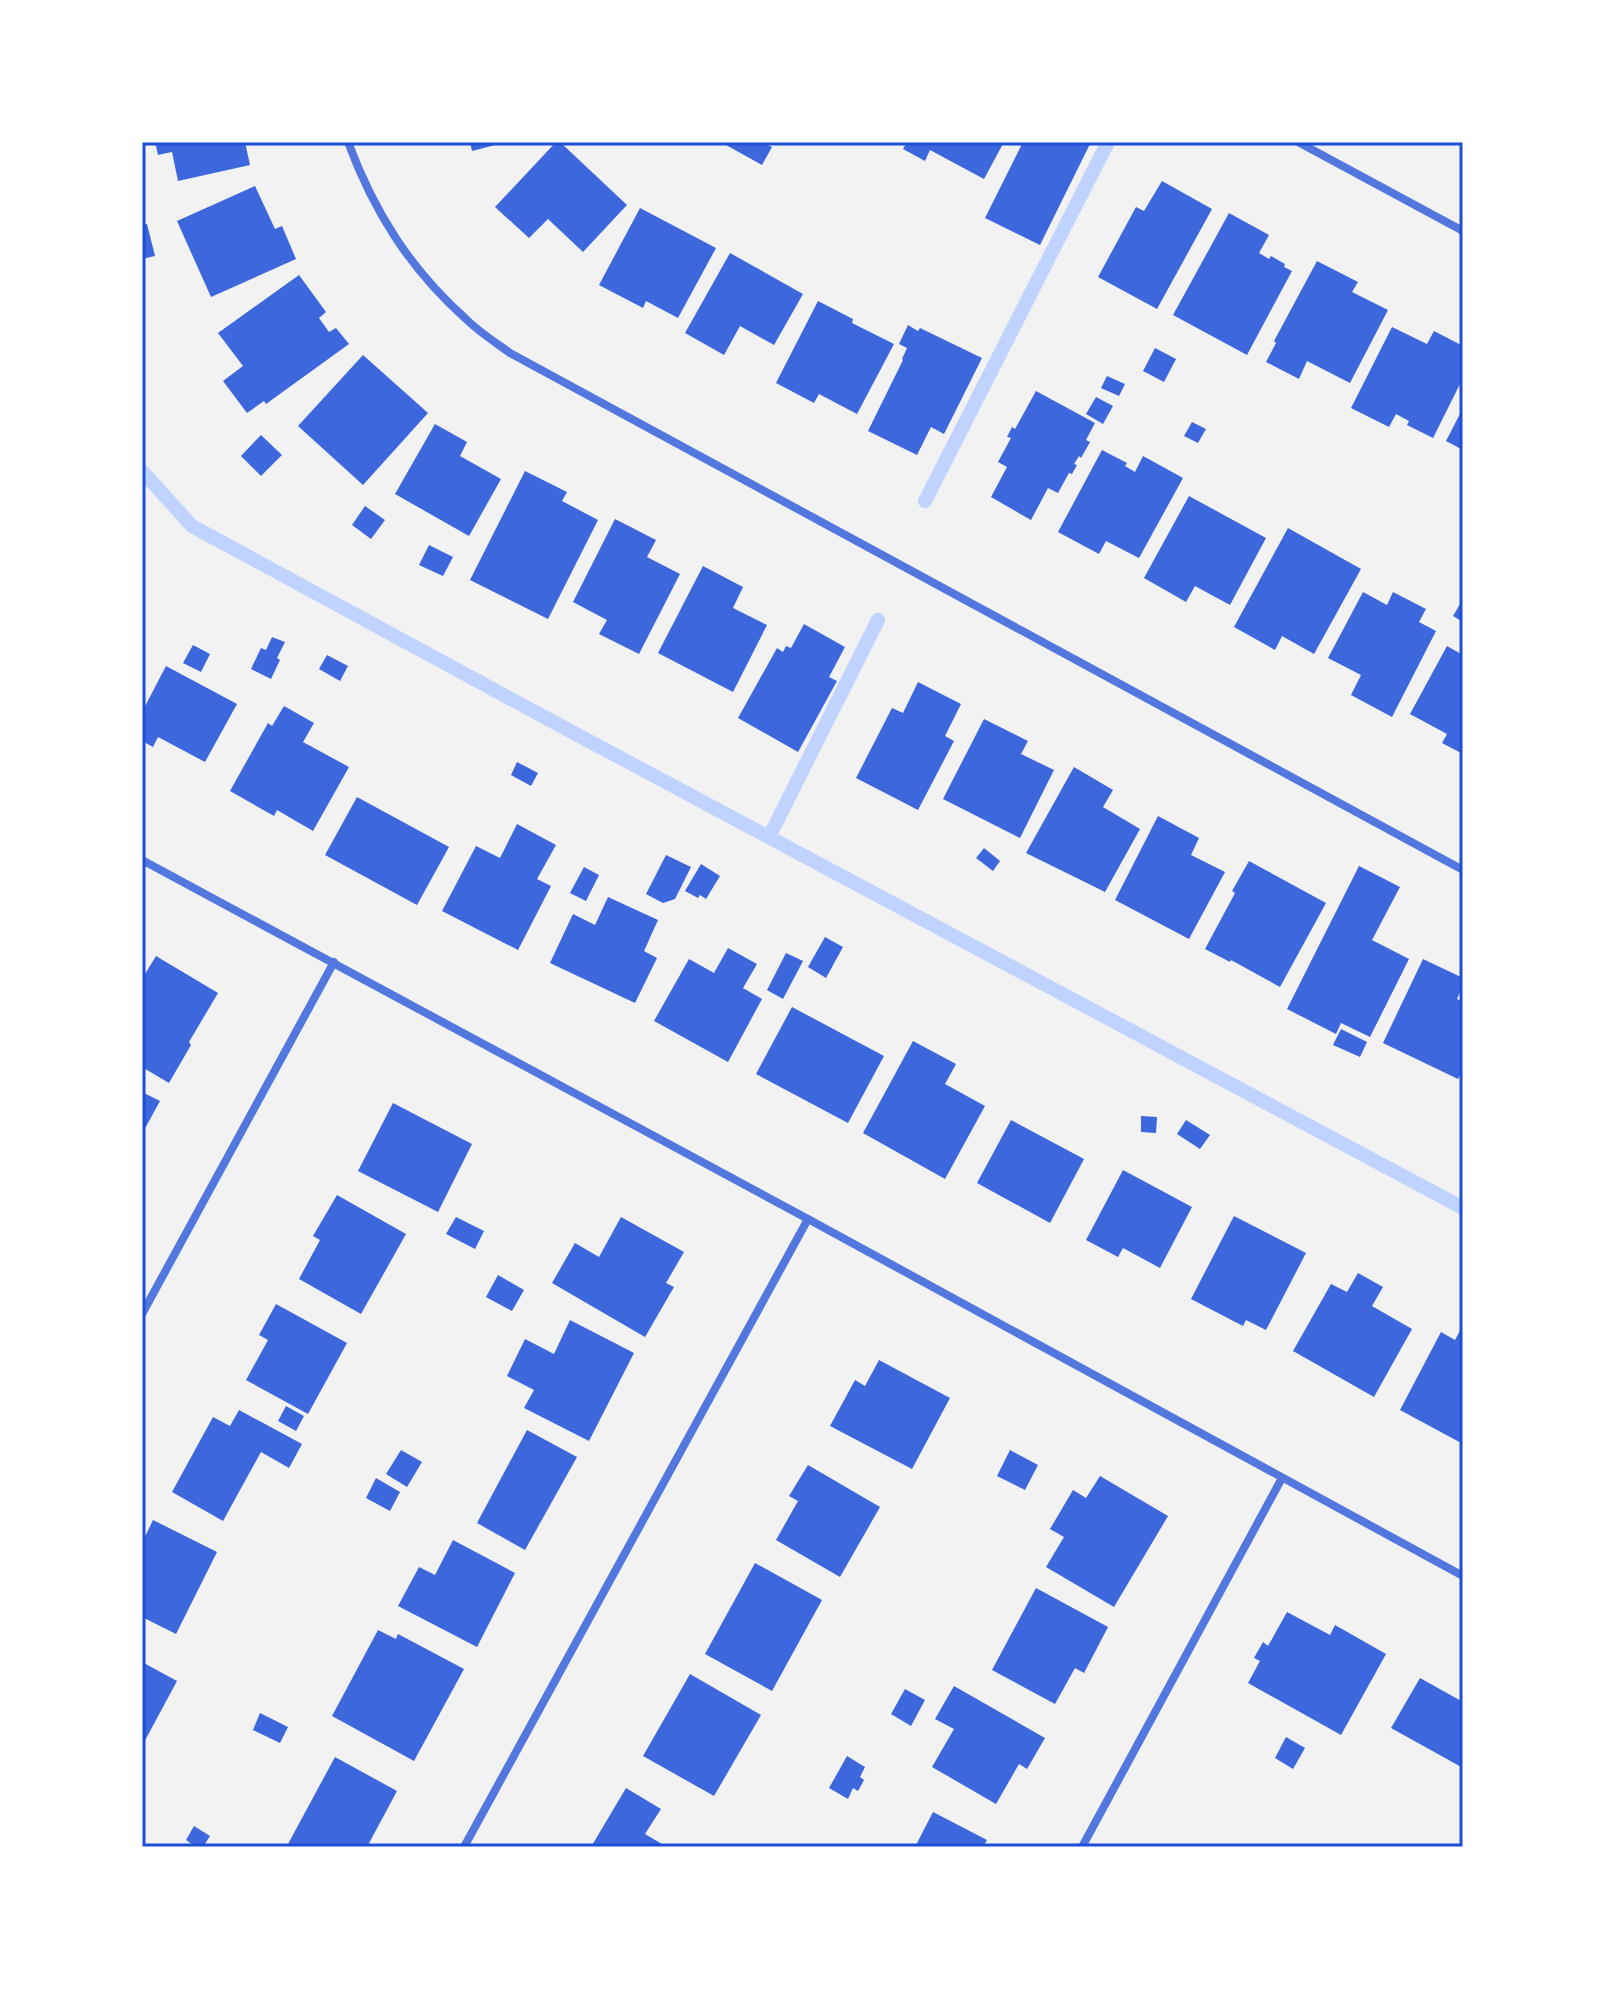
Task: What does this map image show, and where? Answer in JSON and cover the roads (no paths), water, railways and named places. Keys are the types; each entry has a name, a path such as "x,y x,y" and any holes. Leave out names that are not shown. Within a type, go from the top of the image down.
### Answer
{"street":[{"path":"348,142 384,221 408,258 467,321 510,353 1463,870"},
{"path":"1298,142 1463,231"},
{"path":"142,860 1463,1576"},
{"path":"142,1314 334,962"},
{"path":"464,1847 808,1219"},
{"path":"1082,1847 1282,1478"}],"waterway":[{"path":"925,501 1108,142"},
{"path":"142,471 192,526 1463,1208"},
{"path":"769,837 878,620"}]}
